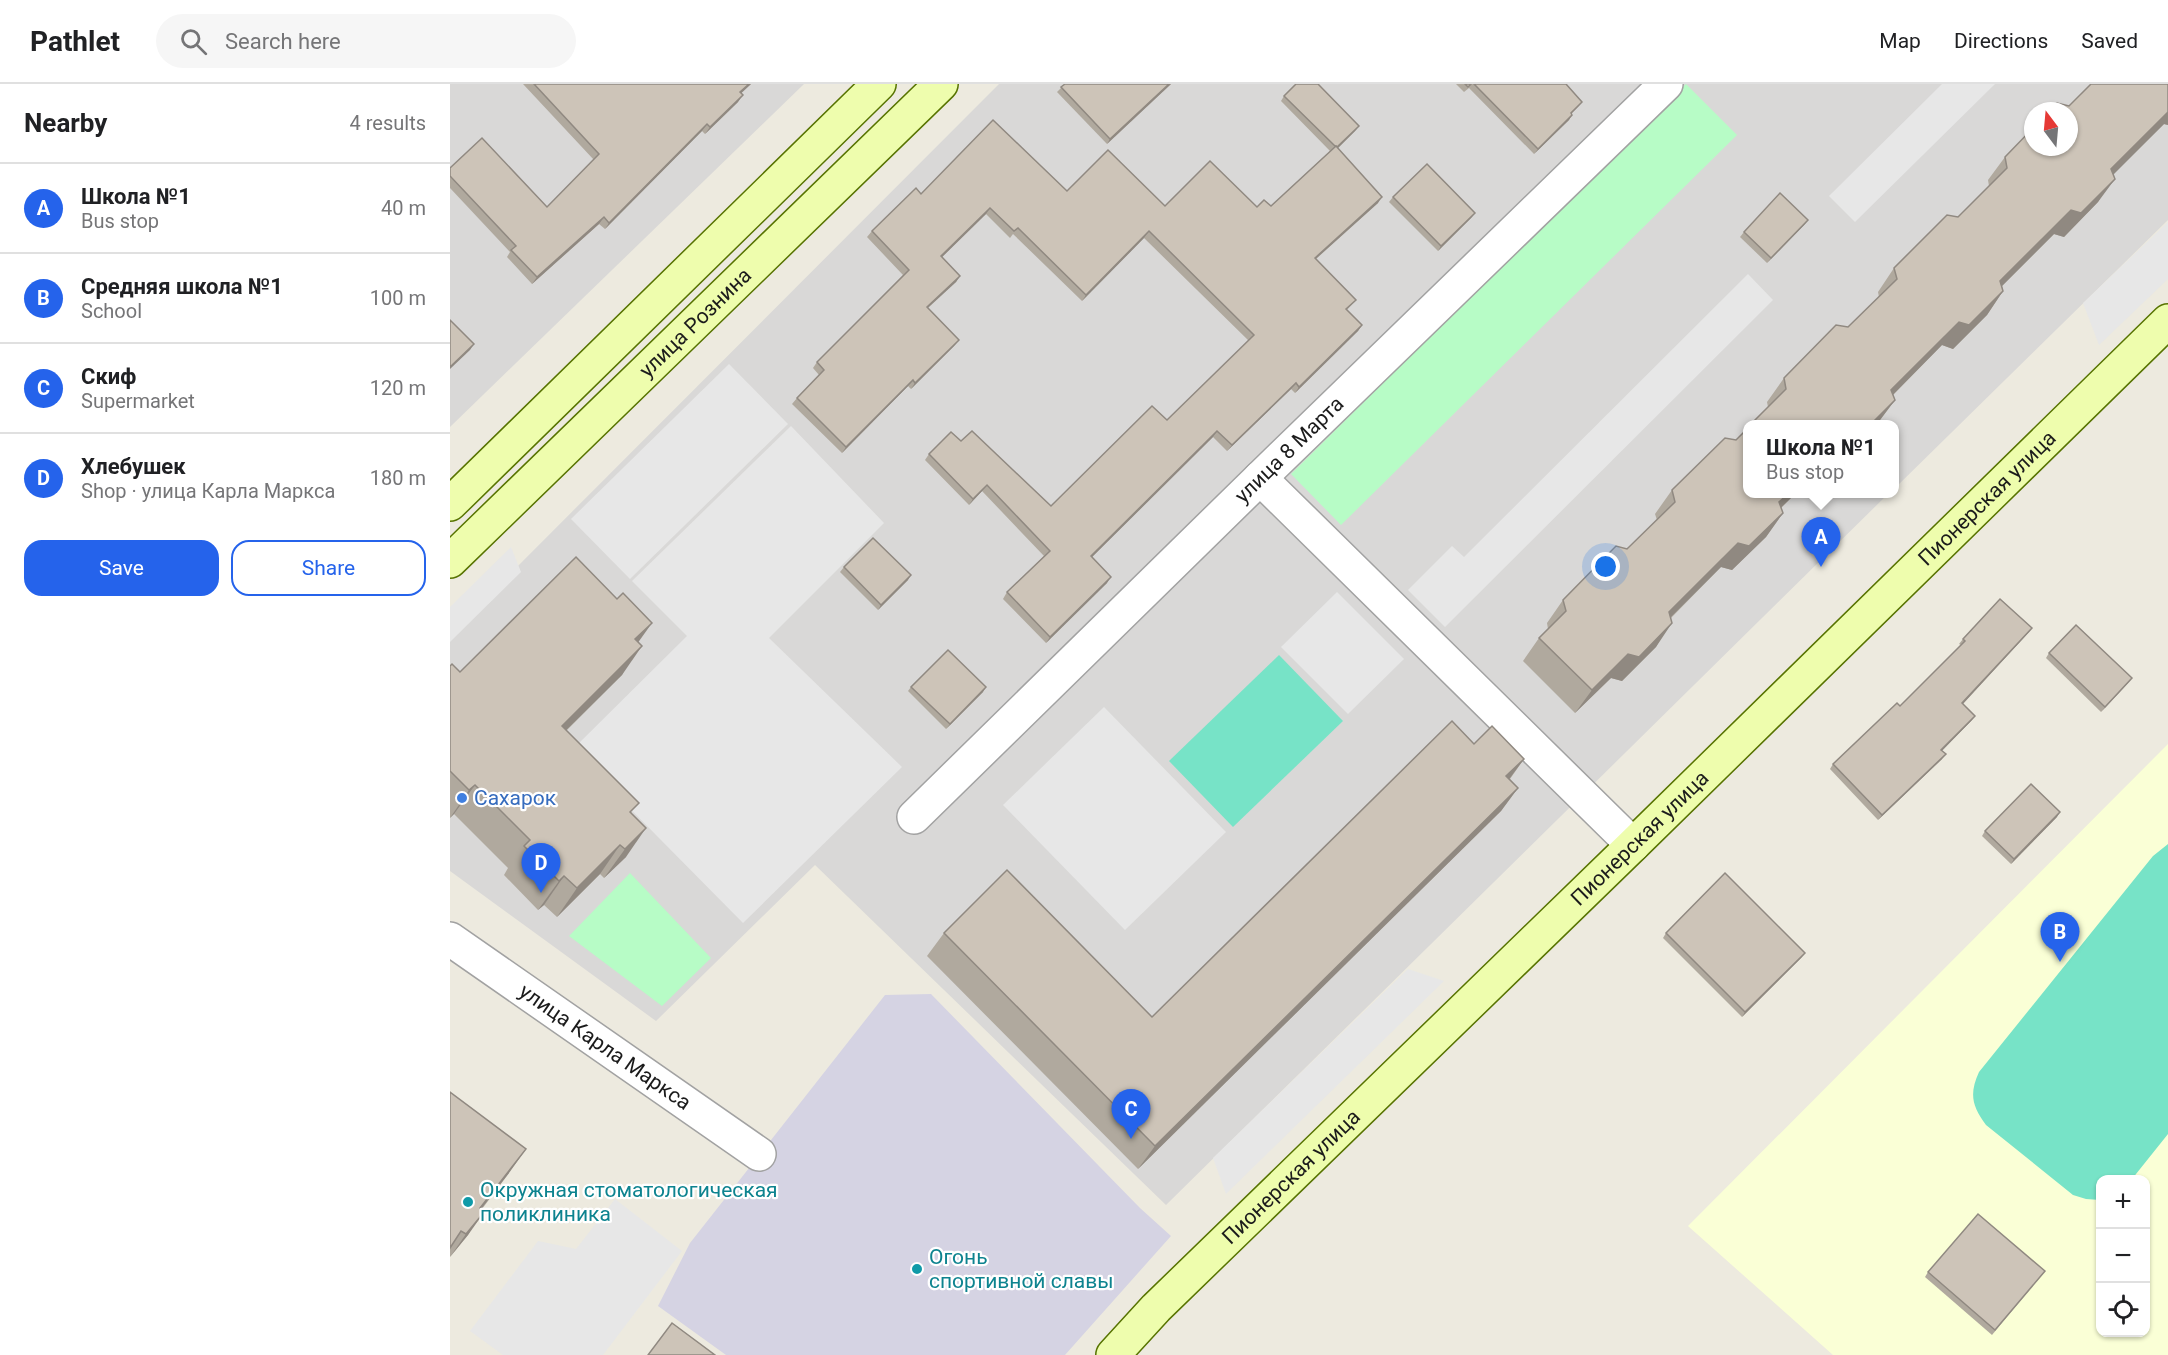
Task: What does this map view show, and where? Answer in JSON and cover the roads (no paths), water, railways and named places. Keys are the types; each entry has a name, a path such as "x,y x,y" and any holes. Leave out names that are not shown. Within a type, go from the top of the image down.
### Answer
{"street":[{"name":"улица Рознина","path":"450,504 879,84"},
{"name":"улица Рознина","path":"450,561 940,84"},
{"name":"улица 8 Марта","path":"914,817 1666,84"},
{"name":"Пионерская улица","path":"1113,1355 1156,1308 2168,321"},
{"path":"1260,478 1633,845"},
{"name":"улица Карла Маркса","path":"450,939 759,1154"}],"place":[{"name":"Школа №1","path":"1821,567"},
{"name":"Сахарок","path":"462,798"},
{"name":"Хлебушек","path":"541,893"},
{"name":"Средняя школа №1","path":"2060,962"},
{"name":"Скиф","path":"1131,1139"},
{"name":"Окружная стоматологическая поликлиника","path":"468,1202"},
{"name":"Огонь спортивной славы","path":"917,1269"}]}
